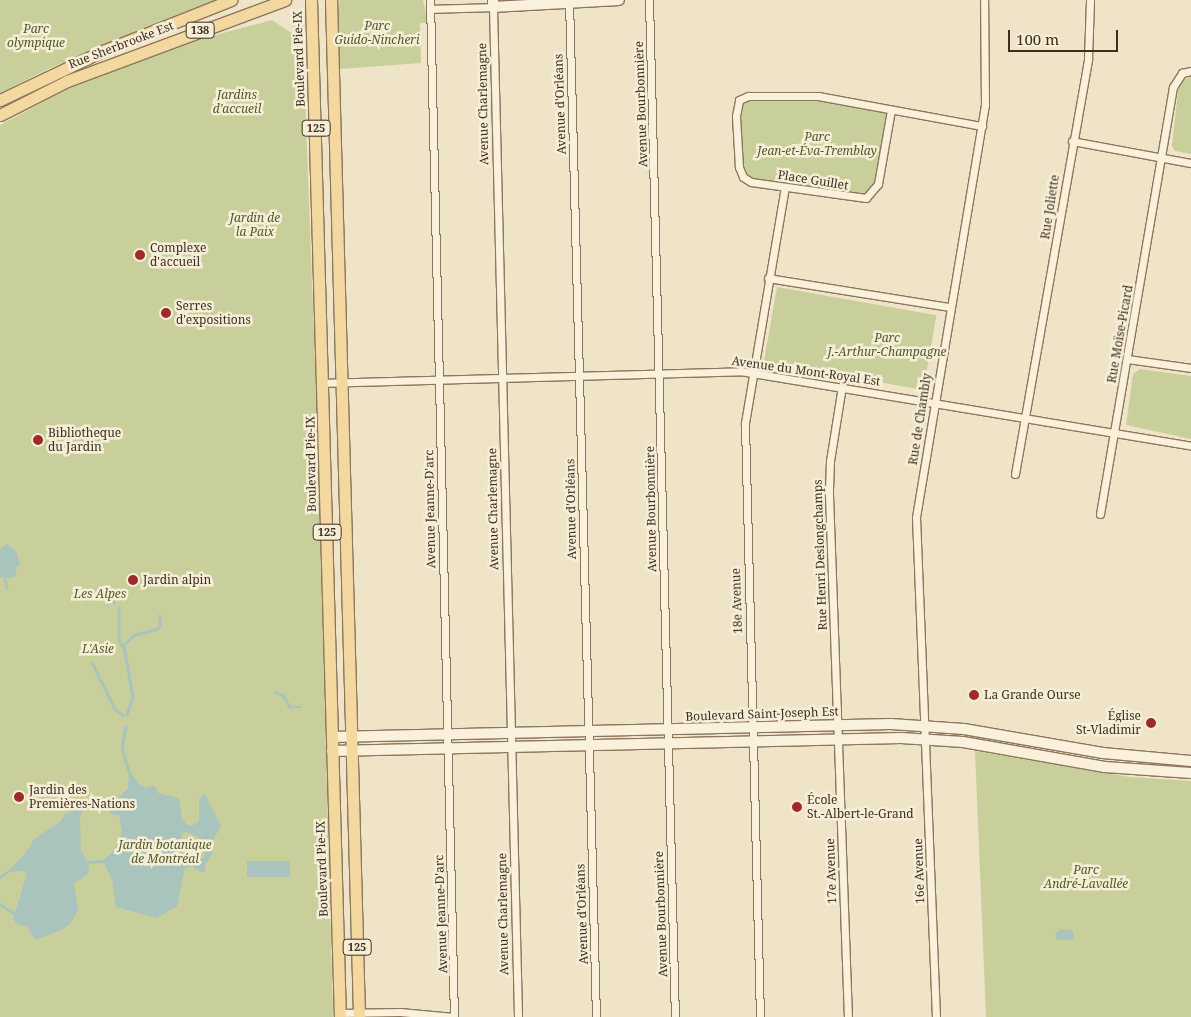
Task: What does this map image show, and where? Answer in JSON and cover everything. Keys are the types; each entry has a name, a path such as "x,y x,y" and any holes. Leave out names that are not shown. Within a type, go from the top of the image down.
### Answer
{"main road":[{"name":"Rue Sherbrooke Est","path":"0,100 105,50 231,0"},
{"name":"Rue Sherbrooke Est","path":"0,115 67,81 285,0"},
{"name":"Boulevard Pie-IX","path":"311,0 340,1015"},
{"name":"125","path":"331,0 359,1015"},
{"path":"493,4 619,0"},
{"name":"Boulevard Saint-Joseph Est","path":"332,737 511,734 837,724 925,725 996,734 1103,753 1191,761"},
{"name":"Boulevard Saint-Joseph Est","path":"332,750 752,739 926,739 975,744 1105,767 1191,773"}],"street":[{"name":"Avenue Jeanne-D'arc","path":"430,0 454,1017"},
{"name":"Avenue Bourbonnière","path":"649,0 675,1017"},
{"name":"Rue de Chambly","path":"925,725 916,517 933,402 982,126 986,86 984,0"},
{"name":"Rue Joliette","path":"1015,474 1088,58 1090,0"},
{"name":"Avenue d'Orléans","path":"569,3 596,1017"},
{"path":"430,9 493,4"},
{"name":"Avenue Charlemagne","path":"493,4 518,1017"},
{"name":"Rue Moïse-Picard","path":"1100,514 1173,86 1182,73 1191,70"},
{"name":"Place Guillet","path":"794,94 891,110 878,184 866,198 751,182 743,177 739,167 736,116 739,100 748,96 794,94"},
{"path":"891,110 982,126"},
{"path":"1072,141 1191,163"},
{"name":"18e Avenue","path":"760,1017 745,484 745,423 751,373 785,187"},
{"path":"768,278 950,307"},
{"path":"1127,359 1191,368"},
{"name":"Avenue du Mont-Royal Est","path":"323,383 439,378 751,373 842,386 1191,446"},
{"name":"Rue Henri Deslongchamps","path":"837,724 829,495 830,461 842,386"},
{"name":"17e Avenue","path":"837,724 848,1017"},
{"name":"16e Avenue","path":"925,725 936,1017"},
{"path":"340,1015 454,1017"}],"green space":[{"name":"Parc olympique","path":"0,0 216,0 50,68 0,93"},
{"name":"Parc Guido-Nincheri","path":"335,0 423,0 428,23 420,23 421,63 340,69"},
{"path":"299,12 303,15 304,34 290,25"},
{"name":"Jardin botanique de Montréal","path":"272,20 305,42 303,42 318,441 333,1017 0,1017 0,125 75,85 163,49"},
{"path":"1191,76 1191,154 1175,151 1172,146 1178,91 1182,82"},
{"name":"Parc Jean-et-Éva-Tremblay","path":"794,94 891,110 878,184 866,198 751,182 739,167 739,100"},
{"name":"Parc J.-Arthur-Champagne","path":"777,287 937,315 923,390 764,362"},
{"path":"1140,369 1191,376 1191,439 1126,425 1133,374"},
{"name":"Parc André-Lavallée","path":"975,751 1130,777 1191,781 1191,1017 986,1017"}],"water":[{"path":"7,544 16,551 20,565 15,568 17,576 9,578 0,577 0,549"},
{"path":"129,771 142,787 155,786 158,793 179,798 182,818 186,824 192,826 199,821 199,798 205,794 221,826 212,842 212,854 205,865 205,872 200,872 192,866 185,868 177,906 157,918 116,907 112,880 103,861 115,849 122,832 119,815 111,814 108,809 128,788","holes":["186,832 198,837 204,844 205,858 195,860 185,857 179,847 182,834"]},
{"path":"77,802 84,805 80,819 81,850 89,866 88,874 74,884 78,910 70,924 61,930 35,940 27,926 18,925 13,919 27,874 24,871 7,872 25,854 34,839 60,822 65,814 73,812 66,811 65,808"},
{"path":"247,861 290,861 290,877 247,877"},
{"path":"1061,929 1073,930 1074,940 1057,940 1055,934"}],"waterway":[{"path":"5,578 7,588"},
{"path":"108,603 114,602"},
{"path":"119,608 119,640 122,646 134,635 156,629 160,626 159,616"},
{"path":"124,646 133,697 127,714"},
{"path":"92,662 115,709 123,715"},
{"path":"275,692 283,695 290,707 301,707"},
{"path":"126,726 122,748 129,771"},
{"path":"88,862 103,861"},
{"path":"0,877 7,872"},
{"path":"0,904 15,914"}],"place":[{"name":"Complexe d'accueil","path":"140,255"},
{"name":"Serres d'expositions","path":"166,313"},
{"name":"Bibliotheque du Jardin","path":"38,440"},
{"name":"Jardin alpin","path":"133,580"},
{"name":"La Grande Ourse","path":"974,695"},
{"name":"Église St-Vladimir","path":"1151,723"},
{"name":"Jardin des Premières-Nations","path":"19,797"},
{"name":"École St.-Albert-le-Grand","path":"797,807"}],"park label":[{"name":"Jardins d'accueil","path":"237,102"},
{"name":"Jardin de la Paix","path":"255,225"},
{"name":"Les Alpes","path":"100,594"},
{"name":"L'Asie","path":"98,649"}]}
